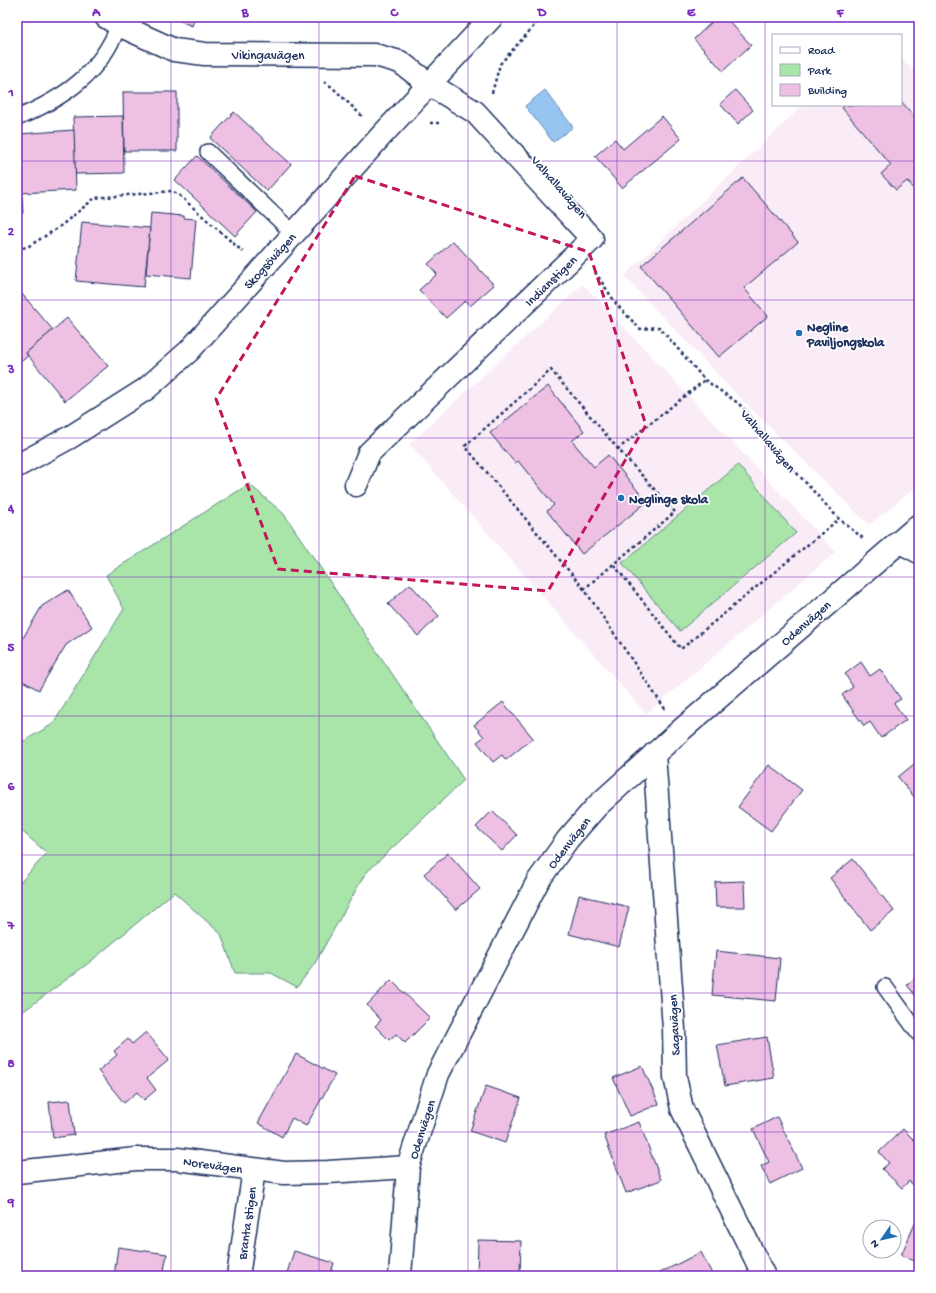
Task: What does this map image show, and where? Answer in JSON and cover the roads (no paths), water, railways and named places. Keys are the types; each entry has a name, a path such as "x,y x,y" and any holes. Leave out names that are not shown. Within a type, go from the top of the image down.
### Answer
{"street":[{"name":"Skogsövägen","path":"17,466 72,436 146,390 189,351 293,233 492,17"},
{"name":"Vikingavägen","path":"116,20 174,50 197,53 375,55 400,62 429,84"},
{"name":"Indianstigen","path":"356,485 369,453 592,239 475,112 429,84"},
{"name":"Odenvägen","path":"400,1276 408,1167 438,1074 538,881 568,839 597,806 680,731 910,547 919,526"},
{"name":"Sagavägen","path":"654,754 674,1029 675,1077 682,1109 764,1276"},
{"name":"Norevägen","path":"17,1172 136,1159 177,1159 254,1170 284,1172 328,1172 408,1167"},
{"name":"Branta stigen","path":"238,1276 254,1170"}],"lane":[{"path":"17,118 58,99 82,81 112,43 116,20"},
{"path":"208,152 293,233"},
{"path":"885,986 919,1034"}],"water":[{"path":"545,90 573,127 553,142 525,106"}],"place":[{"name":"Negline Paviljongskola","path":"799,333"},
{"name":"Neglinge skola","path":"621,498"}]}
